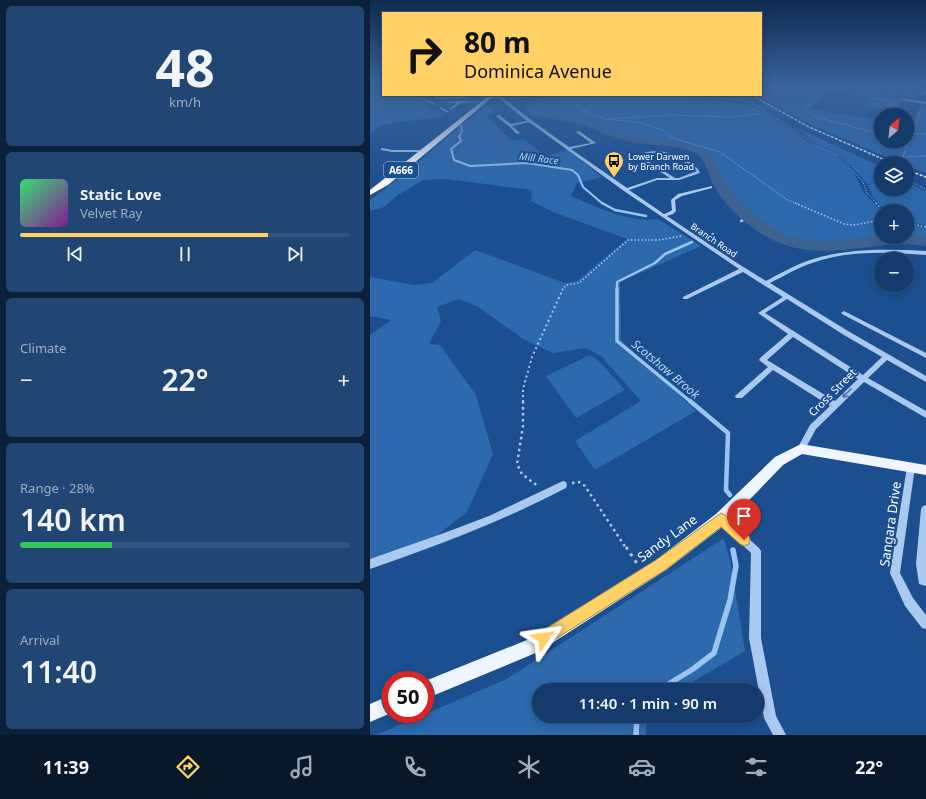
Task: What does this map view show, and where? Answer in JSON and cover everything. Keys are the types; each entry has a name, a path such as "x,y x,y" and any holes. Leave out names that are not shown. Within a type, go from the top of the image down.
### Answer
{"highway":[{"name":"A666","path":"370,193 386,184 462,119"}],"main road":[{"path":"801,449 926,470"},
{"name":"Sandy Lane","path":"434,686 532,646 645,575 721,519 779,461 801,449"},
{"path":"370,713 382,708"}],"street":[{"path":"502,119 518,133"},
{"path":"510,125 530,121"},
{"name":"Branch Road","path":"530,121 626,190 766,284 926,379"},
{"path":"569,148 594,143 578,132"},
{"path":"382,149 392,151 424,151"},
{"path":"626,190 657,179 678,179 699,172 697,169 667,152 655,151 641,156 673,178"},
{"path":"664,215 671,213 674,210 673,200 680,195 711,187"},
{"path":"766,284 796,267 832,256 884,252 926,253"},
{"path":"685,298 744,269"},
{"path":"787,297 762,313 862,378 926,416"},
{"path":"844,313 926,356"},
{"path":"793,333 762,360 836,405"},
{"name":"Cross Street","path":"801,449 813,426 886,356"},
{"path":"739,396 773,366"},
{"name":"Sangara Drive","path":"911,467 895,573 909,602 926,624"},
{"path":"370,564 442,539 524,506 563,485"},
{"path":"925,581 920,564 926,509"},
{"path":"721,519 756,551 755,638 770,718 780,735"}],"path":[{"path":"607,119 637,122 663,130 675,139 720,152 786,199 844,224 854,225 874,221"},
{"path":"777,119 814,144 838,155 863,182 867,193 877,204"},
{"path":"824,119 874,132"},
{"path":"914,129 918,119"},
{"path":"914,134 926,134"},
{"path":"914,157 926,156"},
{"path":"914,183 926,190"},
{"path":"914,224 926,227"},
{"path":"548,493 522,474 517,464 523,426 523,389 532,357 561,292 566,285 579,283 628,240 659,240 678,238 690,233"},
{"path":"563,485 578,482 585,486 645,575"}],"shaded area":[{"path":"370,119 422,119 381,125 370,134"},
{"path":"469,119 489,119 511,140 524,139 545,156 567,150 602,177 577,183 571,196 613,213 636,219 658,219 701,246 620,282 621,340 696,411 595,470 575,441 641,401 601,356 586,348 553,353 523,339 477,306 459,299 437,307 441,321 429,344 440,345 476,395 493,454 467,512 432,539 370,559 370,335 391,320 370,316 370,277 414,285 432,283 475,250 565,283 577,281 627,239 553,212 531,201 532,190 446,179 423,180 398,195 384,207 370,211 370,200"},
{"path":"573,119 775,119 793,130 809,143 835,154 854,173 864,193 874,204 874,240 835,244 804,243 792,241 779,236 766,228 724,187 712,161 707,154 700,150 617,134 590,123"},
{"path":"801,119 874,119 874,148 914,148 914,119 926,119 926,173 914,169 914,156 884,156"},
{"path":"797,128 874,164 874,196 914,196 914,185 926,192 926,225 914,223 914,204 879,204 873,197 866,182 839,154 816,144"},
{"path":"914,225 926,228 926,240 914,237"},
{"path":"590,355 600,362 625,390 576,418 546,376"},
{"path":"724,538 731,565 745,651 691,683 532,683 532,723 646,723 646,735 376,735 404,723 434,723 434,710 507,679"}],"waterway":[{"path":"571,119 589,124 623,137 677,145 703,153 711,164 721,187 743,213 763,228 784,240 794,243 821,246 835,246 905,238 926,241"},
{"name":"Mill Race","path":"459,137 462,131 461,125"},
{"name":"Mill Race","path":"459,137 461,141 451,149 454,160 470,166 527,163 572,170 578,175 583,187 603,204"},
{"name":"Mill Race","path":"602,203 615,210 646,216"},
{"name":"Scotshaw Brook","path":"741,221 750,217"},
{"name":"Scotshaw Brook","path":"708,237 713,234"},
{"name":"Scotshaw Brook","path":"691,402 617,341 617,282 655,263 665,254 692,242"},
{"name":"Scotshaw Brook","path":"690,401 728,433 726,490 730,495"},
{"name":"Scotshaw Brook","path":"670,683 693,669 714,653 730,600 736,566 733,550"},
{"name":"Scotshaw Brook","path":"636,735 637,723"}],"railway":[{"path":"795,119 809,127 876,156"},
{"path":"914,173 926,177"}],"place":[{"name":"Lower Darwen by Branch Road","path":"614,178"}],"route":[{"path":"544,638 661,565 721,519 744,540"}]}
